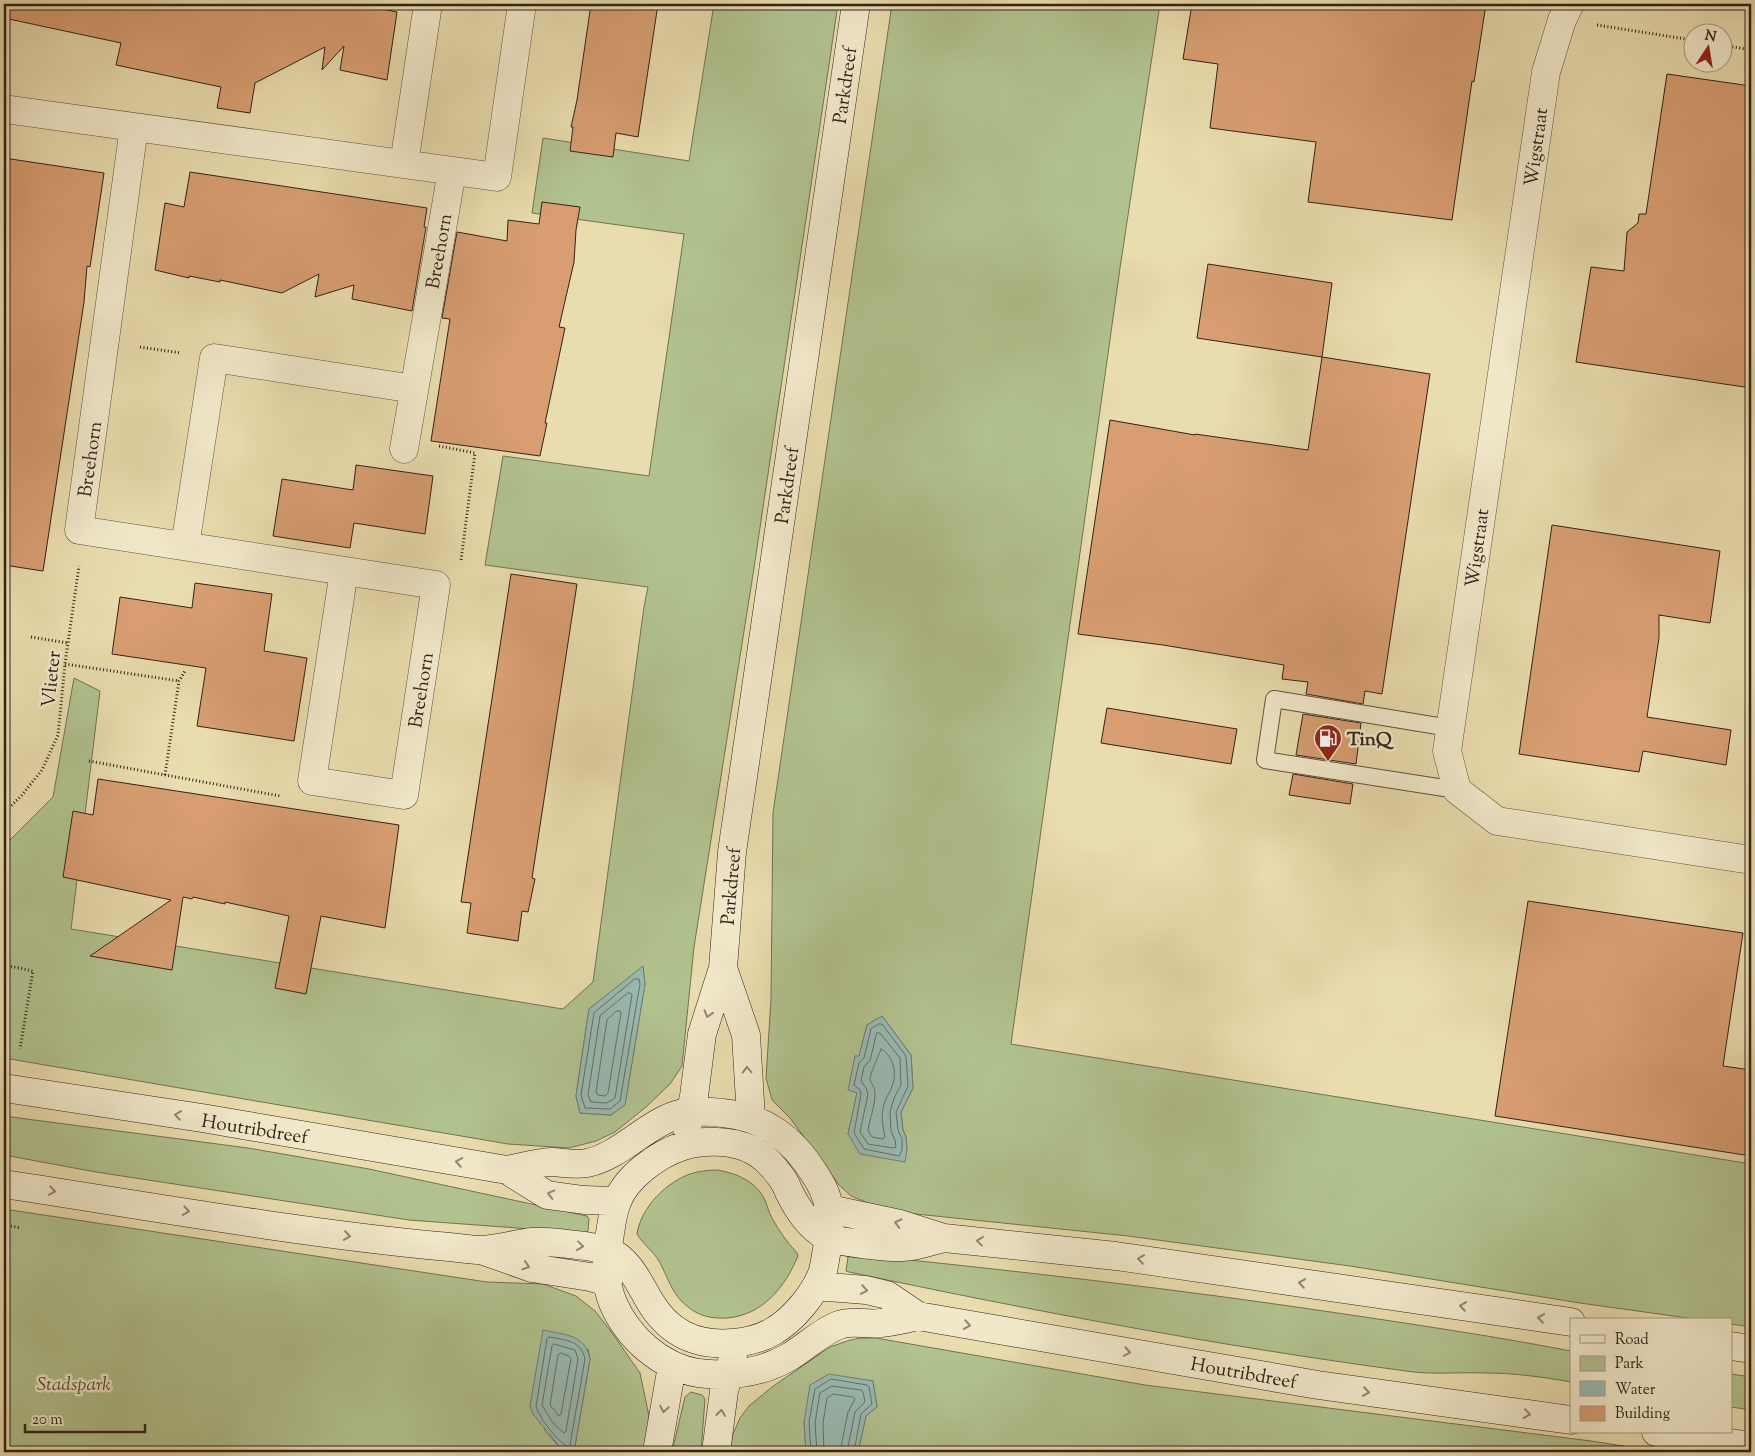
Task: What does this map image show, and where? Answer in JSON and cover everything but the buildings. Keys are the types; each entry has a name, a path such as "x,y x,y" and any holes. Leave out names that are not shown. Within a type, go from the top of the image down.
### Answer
{"street":[{"path":"404,164 428,4"},
{"path":"4,109 497,178 522,4"},
{"name":"Parkdreef","path":"683,1146 694,1096 702,1034 723,968 732,852 856,4"},
{"name":"Wigstraat","path":"1457,790 1447,752 1450,728 1546,72 1566,12"},
{"name":"Breehorn","path":"79,530 134,127"},
{"name":"Breehorn","path":"405,444 452,171"},
{"path":"185,546 214,358 414,390"},
{"path":"79,530 436,585"},
{"path":"312,781 344,571"},
{"name":"Breehorn","path":"312,781 404,795 436,585"},
{"path":"1457,790 1497,821 1751,860"},
{"name":"Parkdreef","path":"723,968 746,1035 750,1118"},
{"name":"Houtribdreef","path":"4,1088 202,1118 507,1170 551,1162 588,1163 604,1157 661,1122 676,1115 690,1112 732,1114 750,1118 778,1132 797,1148 824,1188 829,1209 829,1238 822,1272 816,1286 802,1306 771,1333 738,1343 720,1344 681,1334 664,1321 628,1266 607,1250"},
{"path":"617,1201 629,1182 648,1165 666,1153 683,1146 704,1142 731,1144 751,1149 767,1160 782,1178 801,1213 812,1226 829,1238 844,1242 904,1248 944,1238"},
{"name":"Houtribdreef","path":"507,1170 547,1195 584,1200 617,1201 607,1250 606,1267 612,1302 637,1339 653,1354 672,1366 697,1373 727,1375 756,1372 789,1357 817,1336 839,1325 858,1321 879,1324 918,1316 1318,1385 1570,1420"},
{"path":"4,1184 368,1239 480,1250 532,1268 590,1277 608,1282"},
{"path":"829,1209 900,1224 944,1238 1116,1256 1570,1322"},
{"path":"480,1250 537,1242 607,1250"},
{"name":"Houtribdreef","path":"816,1286 866,1290 887,1295 918,1316"},
{"path":"716,1452 727,1375 738,1343"},
{"path":"1732,1346 1751,1349"},
{"path":"657,1452 672,1366"},
{"path":"1670,1434 1751,1446"}],"lane":[{"path":"1450,728 1274,698 1265,760 1457,790"}],"path":[{"path":"1566,12 1682,38"},
{"path":"1732,47 1751,50"},
{"path":"104,341 214,358"},
{"path":"405,444 475,453 460,571 436,585"},
{"name":"Vlieter","path":"4,813 22,795 42,770 58,735 65,664 80,556 79,530"},
{"path":"31,637 68,643"},
{"path":"65,664 179,681"},
{"path":"165,775 179,681 185,671"},
{"path":"89,761 289,798 312,781"},
{"path":"4,965 33,971 20,1049"},
{"path":"4,1225 21,1228"}],"green space":[{"path":"714,4 838,4 754,568 694,947 682,1066 670,1084 646,1107 615,1132 596,1141 569,1148 508,1144 4,1058 4,846 53,797 74,678 100,691 71,929 563,1009 593,982 648,587 485,565 503,456 649,476 684,234 532,213 543,138 689,161","holes":["643,967 645,984 625,1104 611,1115 580,1113 576,1096 589,1009"]},
{"path":"892,4 1160,4 1120,268 1011,1044 1751,1164 1751,1327 1732,1324 1732,1318 1688,1318 1580,1303 1350,1266 1128,1236 887,1211 851,1196 839,1185 790,1118 772,1100 766,1078 771,999 773,813","holes":["882,1016 911,1055 913,1088 901,1112 907,1150 848,1134 857,1093 855,1056 859,1057 867,1025"]},
{"path":"4,1116 248,1148 369,1169 587,1216 589,1219 588,1231 585,1233 409,1220 96,1172 4,1155"},
{"path":"717,1170 745,1179 761,1193 777,1227 798,1256 786,1278 771,1298 762,1305 740,1316 727,1318 716,1318 701,1314 682,1302 674,1291 659,1261 637,1234 644,1214 657,1196 665,1189 674,1182 693,1173"},
{"name":"Stadspark","path":"4,1209 487,1282 543,1284 576,1296 595,1311 640,1373 649,1416 644,1452 574,1452 590,1359 588,1349 544,1430 564,1452 4,1452"},
{"path":"852,1254 1164,1289 1489,1336 1570,1351 1570,1382 1507,1374 1406,1371 1127,1327 849,1272 846,1271 848,1257"},
{"path":"860,1338 876,1338 1145,1385 1591,1441 1663,1452 858,1452 866,1416 877,1407 873,1381 804,1422 806,1452 729,1452 733,1434 740,1418 749,1406 772,1387 830,1347"},
{"path":"1732,1374 1751,1377 1751,1410 1732,1407"},
{"path":"691,1392 702,1395 705,1399 701,1452 672,1452 685,1397"}],"water":[{"path":"643,966 645,984 625,1105 611,1115 580,1113 576,1096 589,1009"},
{"path":"882,1016 911,1055 913,1088 901,1112 903,1130 906,1137 907,1150 905,1162 860,1154 848,1134 857,1093 848,1090 855,1056 859,1056 867,1025"},
{"path":"543,1330 579,1340 584,1345 590,1359 574,1452 564,1452 533,1414 530,1406"},
{"path":"829,1374 873,1381 877,1407 866,1416 858,1452 806,1452 804,1422 810,1385"}],"place":[{"name":"TinQ","path":"1328,762"}]}
